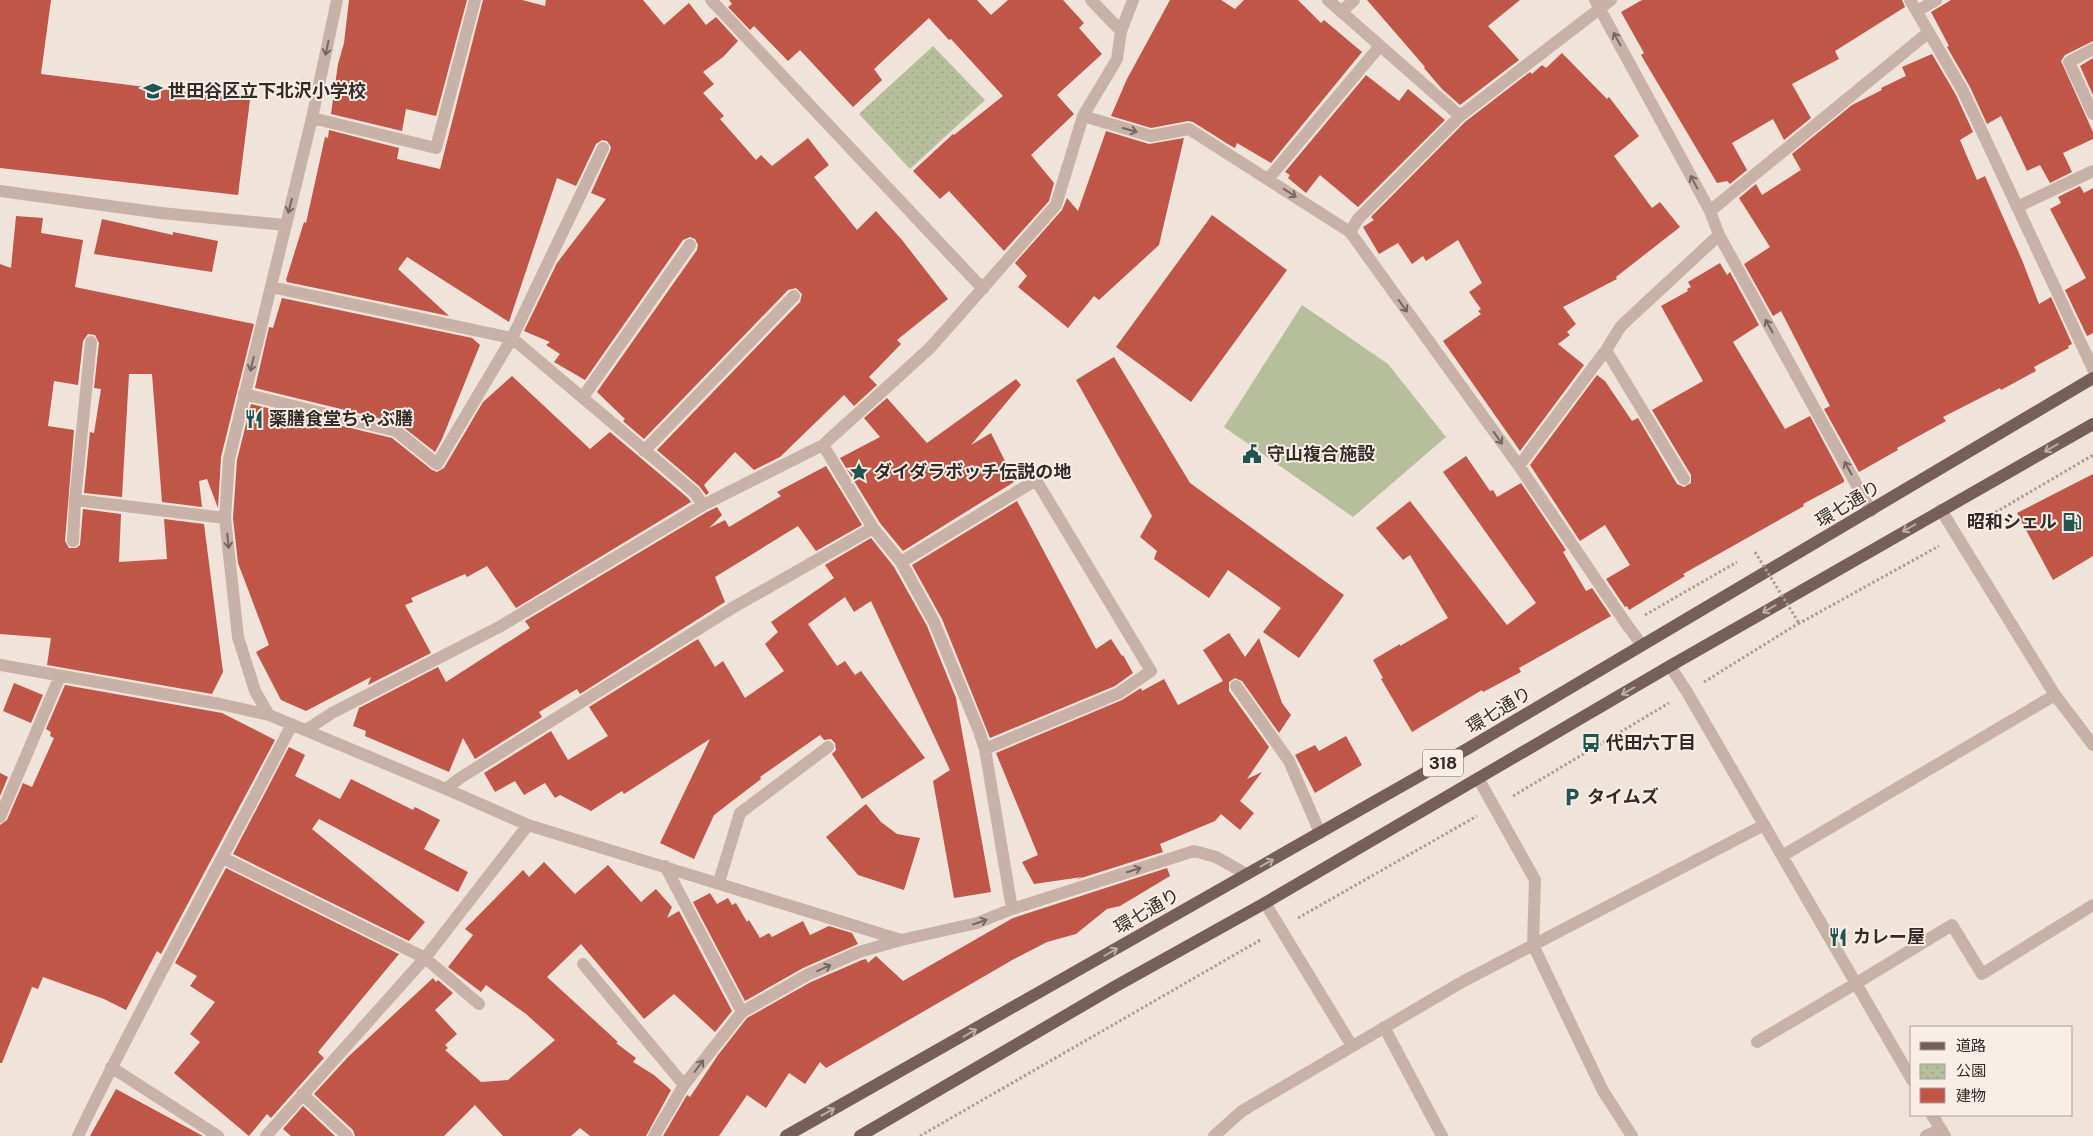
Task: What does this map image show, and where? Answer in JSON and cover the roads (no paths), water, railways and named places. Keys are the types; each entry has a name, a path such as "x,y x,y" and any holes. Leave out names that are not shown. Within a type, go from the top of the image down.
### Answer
{"main road":[{"name":"環七通り","path":"786,1136 1467,749 2093,378"},
{"name":"318","path":"860,1136 1116,986 1266,903 1670,666 2093,424"}],"street":[{"path":"269,715 255,691 238,637 225,518 229,459 312,118 337,0"},
{"path":"312,118 436,148 475,0"},
{"path":"711,0 982,289"},
{"path":"1091,0 1121,31"},
{"path":"306,730 332,713 501,626 703,506 824,445 930,348 1056,205 1083,116 1117,59 1121,31 1133,0"},
{"path":"1328,0 1460,116"},
{"path":"1341,12 1354,0"},
{"path":"1350,232 1358,219 1460,116 1598,4 1611,0"},
{"path":"1936,0 1913,6 1963,91 2093,370"},
{"path":"1598,4 1710,211 1719,235 1871,511"},
{"path":"1710,211 1929,32"},
{"path":"1269,178 1380,46"},
{"path":"2093,50 2069,62 2093,114"},
{"path":"1083,116 1151,136 1189,129 1269,178 1350,232 1519,466 1627,626 1642,645"},
{"path":"244,394 396,431 437,464 512,338 603,148"},
{"path":"2017,207 2093,171"},
{"path":"0,191 162,212 285,225"},
{"path":"1519,466 1606,350 1621,326 1719,235"},
{"path":"583,397 690,245"},
{"path":"271,287 512,338 694,492 703,506"},
{"path":"644,451 794,296"},
{"path":"73,541 75,500 91,342"},
{"path":"1606,350 1684,480"},
{"path":"824,445 873,528 901,562 934,622 979,731 984,749 1012,909"},
{"path":"901,562 1036,480 1151,671 1119,693 984,749"},
{"path":"75,500 225,518"},
{"path":"1941,510 2055,695 2093,746"},
{"path":"446,789 468,773 734,607 873,528"},
{"path":"0,665 220,704 269,715 446,789 528,826 719,882 901,940"},
{"path":"1670,666 1688,692 1910,1077"},
{"path":"0,817 60,676"},
{"path":"1236,686 1290,761 1320,833"},
{"path":"1782,856 2055,695"},
{"path":"78,1136 111,1067 223,858 292,724"},
{"path":"719,882 740,813 828,747"},
{"path":"1478,778 1535,880 1533,945 1603,1091 1632,1136"},
{"path":"1214,1136 1242,1111 1384,1027 1533,945 1764,825"},
{"path":"266,1136 426,958 528,826"},
{"path":"654,1136 684,1085 716,1042 742,1012 808,975 859,952 901,940 977,923 1012,909 1194,851 1216,857 1246,874"},
{"path":"223,858 426,958 479,1004"},
{"path":"665,866 742,1012"},
{"path":"1266,903 1352,1046"},
{"path":"1757,1042 1856,984 1952,924 1982,974 2093,905"},
{"path":"583,964 684,1085"},
{"path":"1384,1027 1442,1136"},
{"path":"111,1067 218,1136"},
{"path":"302,1094 347,1136"},
{"path":"1926,1136 1943,1132 1933,1116"}],"place":[{"name":"世田谷区立下北沢小学校","path":"153,91"},
{"name":"薬膳食堂ちゃぶ膳","path":"254,419"},
{"name":"守山複合施設","path":"1252,454"},
{"name":"ダイダラボッチ伝説の地","path":"859,472"},
{"name":"昭和シェル","path":"2072,522"},
{"name":"代田六丁目","path":"1591,743"},
{"name":"タイムズ","path":"1572,797"},
{"name":"カレー屋","path":"1838,937"}]}
